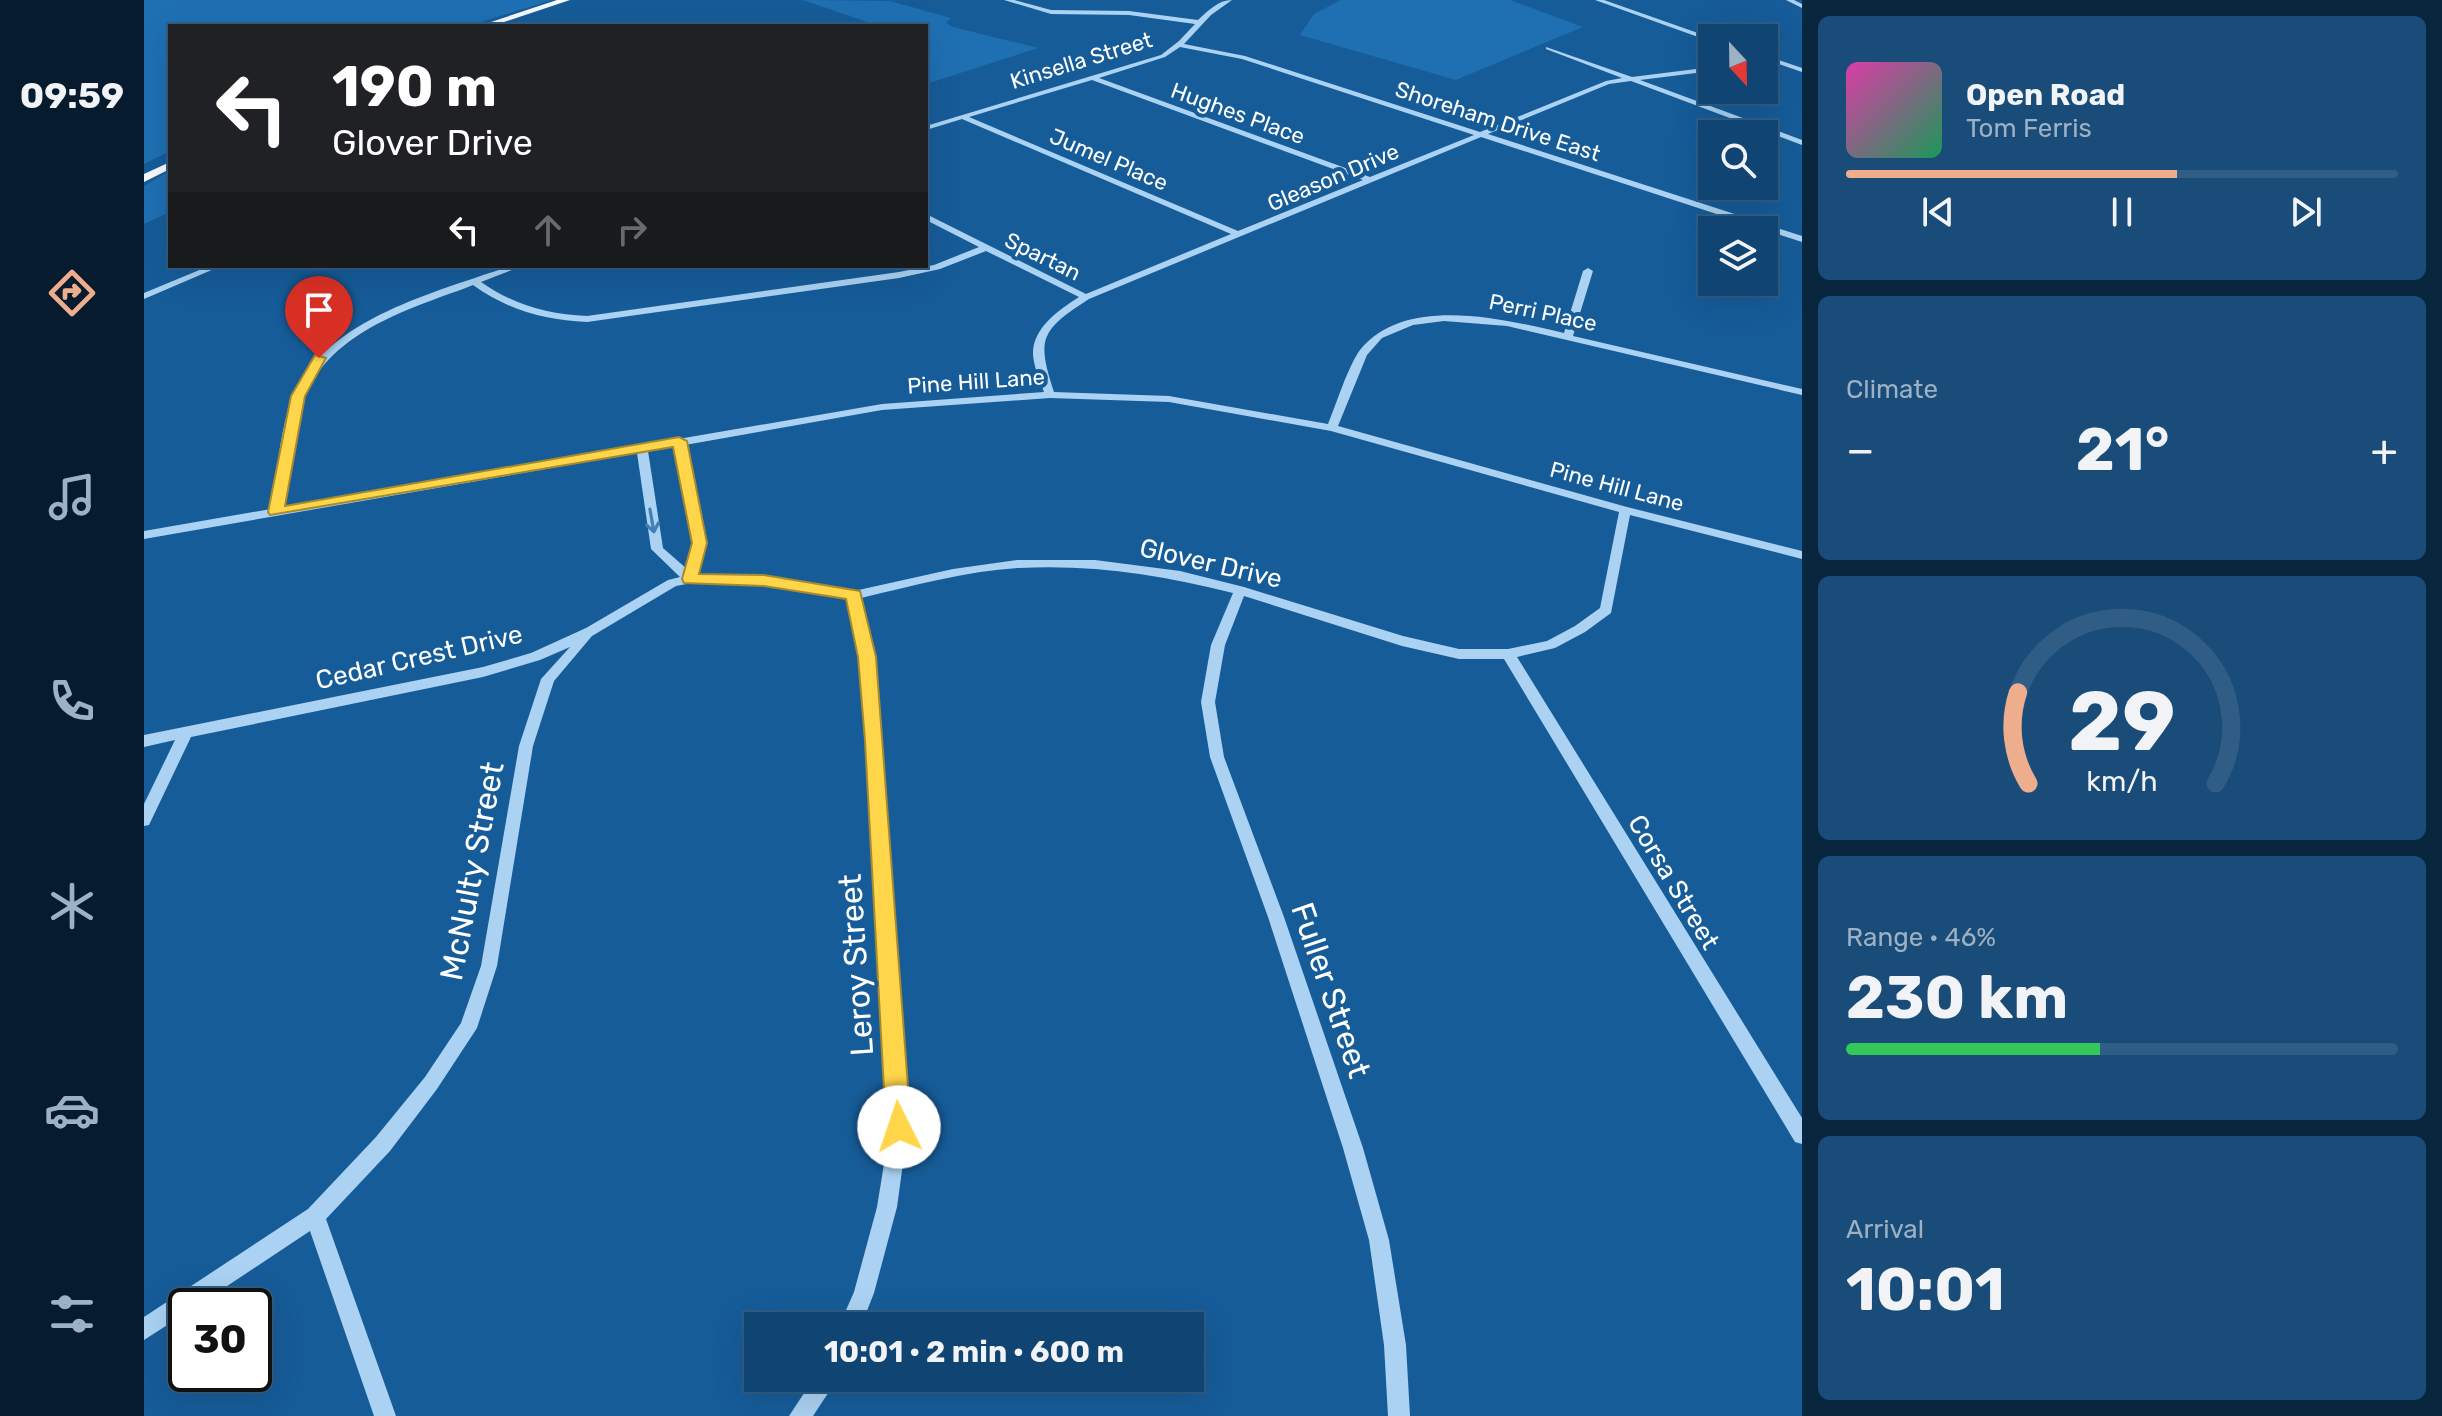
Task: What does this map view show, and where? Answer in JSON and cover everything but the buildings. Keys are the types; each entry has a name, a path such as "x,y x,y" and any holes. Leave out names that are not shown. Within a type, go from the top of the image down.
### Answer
{"main road":[{"path":"489,24 566,0"},
{"path":"144,179 168,166"}],"street":[{"path":"1007,0 1051,12 1129,13 1197,22"},
{"name":"Kinsella Street","path":"928,127 1163,56 1181,45 1197,22 1229,0"},
{"path":"1598,0 1698,35"},
{"path":"1789,0 1802,6"},
{"name":"Shoreham Drive East","path":"1181,45 1243,57 1802,239"},
{"path":"1548,48 1802,143"},
{"path":"1778,62 1802,70"},
{"name":"Gleason Drive","path":"1050,395 1038,353 1043,335 1053,321 1086,297 1608,82 1698,71"},
{"name":"Hughes Place","path":"1093,78 1370,180"},
{"name":"Jumel Place","path":"963,117 1240,235"},
{"name":"Spartan","path":"928,218 1086,297"},
{"path":"476,283 512,308 561,319 587,319 899,275 937,267 985,248"},
{"path":"144,296 212,268"},
{"path":"276,512 298,396 319,358 343,338 380,319 513,268"},
{"path":"1568,336 1588,271"},
{"name":"Perri Place","path":"1332,428 1362,354 1379,336 1411,322 1473,318 1568,336 1802,392"},
{"name":"Pine Hill Lane","path":"144,535 882,407 1050,395 1169,399 1332,428 1625,510 1802,555"},
{"path":"642,449 657,549 690,579 700,543 679,441"},
{"name":"Glover Drive","path":"690,579 764,581 854,595 953,573 1017,564 1095,564 1180,575 1240,590 1402,641 1459,654 1508,654 1550,645 1606,610 1625,510"},
{"name":"Cedar Crest Drive","path":"144,741 483,672 535,657 591,631 672,583 690,579"},
{"name":"Fuller Street","path":"1240,590 1218,645 1208,702 1217,757 1276,917 1353,1148 1379,1240 1395,1345 1399,1416"},
{"name":"Leroy Street","path":"854,595 867,657 899,1127 887,1207 856,1312"},
{"name":"McNulty Street","path":"144,1329 315,1216 383,1144 431,1083 468,1028 489,966 526,746 548,679 591,631"},
{"name":"Corsa Street","path":"1508,654 1802,1135"},
{"path":"144,820 187,731"},
{"path":"315,1216 385,1416"},
{"path":"800,1416 817,1392"}],"shaded area":[{"path":"144,0 552,0 474,24 168,24 168,152 144,164"},
{"path":"803,0 890,1 951,18 946,23 953,27 1038,48 928,83 928,24 873,24"},
{"path":"1341,0 1510,0 1583,27 1456,80 1300,35 1314,14"},
{"path":"168,172 168,213 144,224 144,186"}],"route":[{"path":"319,358 298,396 276,512 679,441 700,543 690,579 764,581 854,595 867,657 899,1127"}]}
